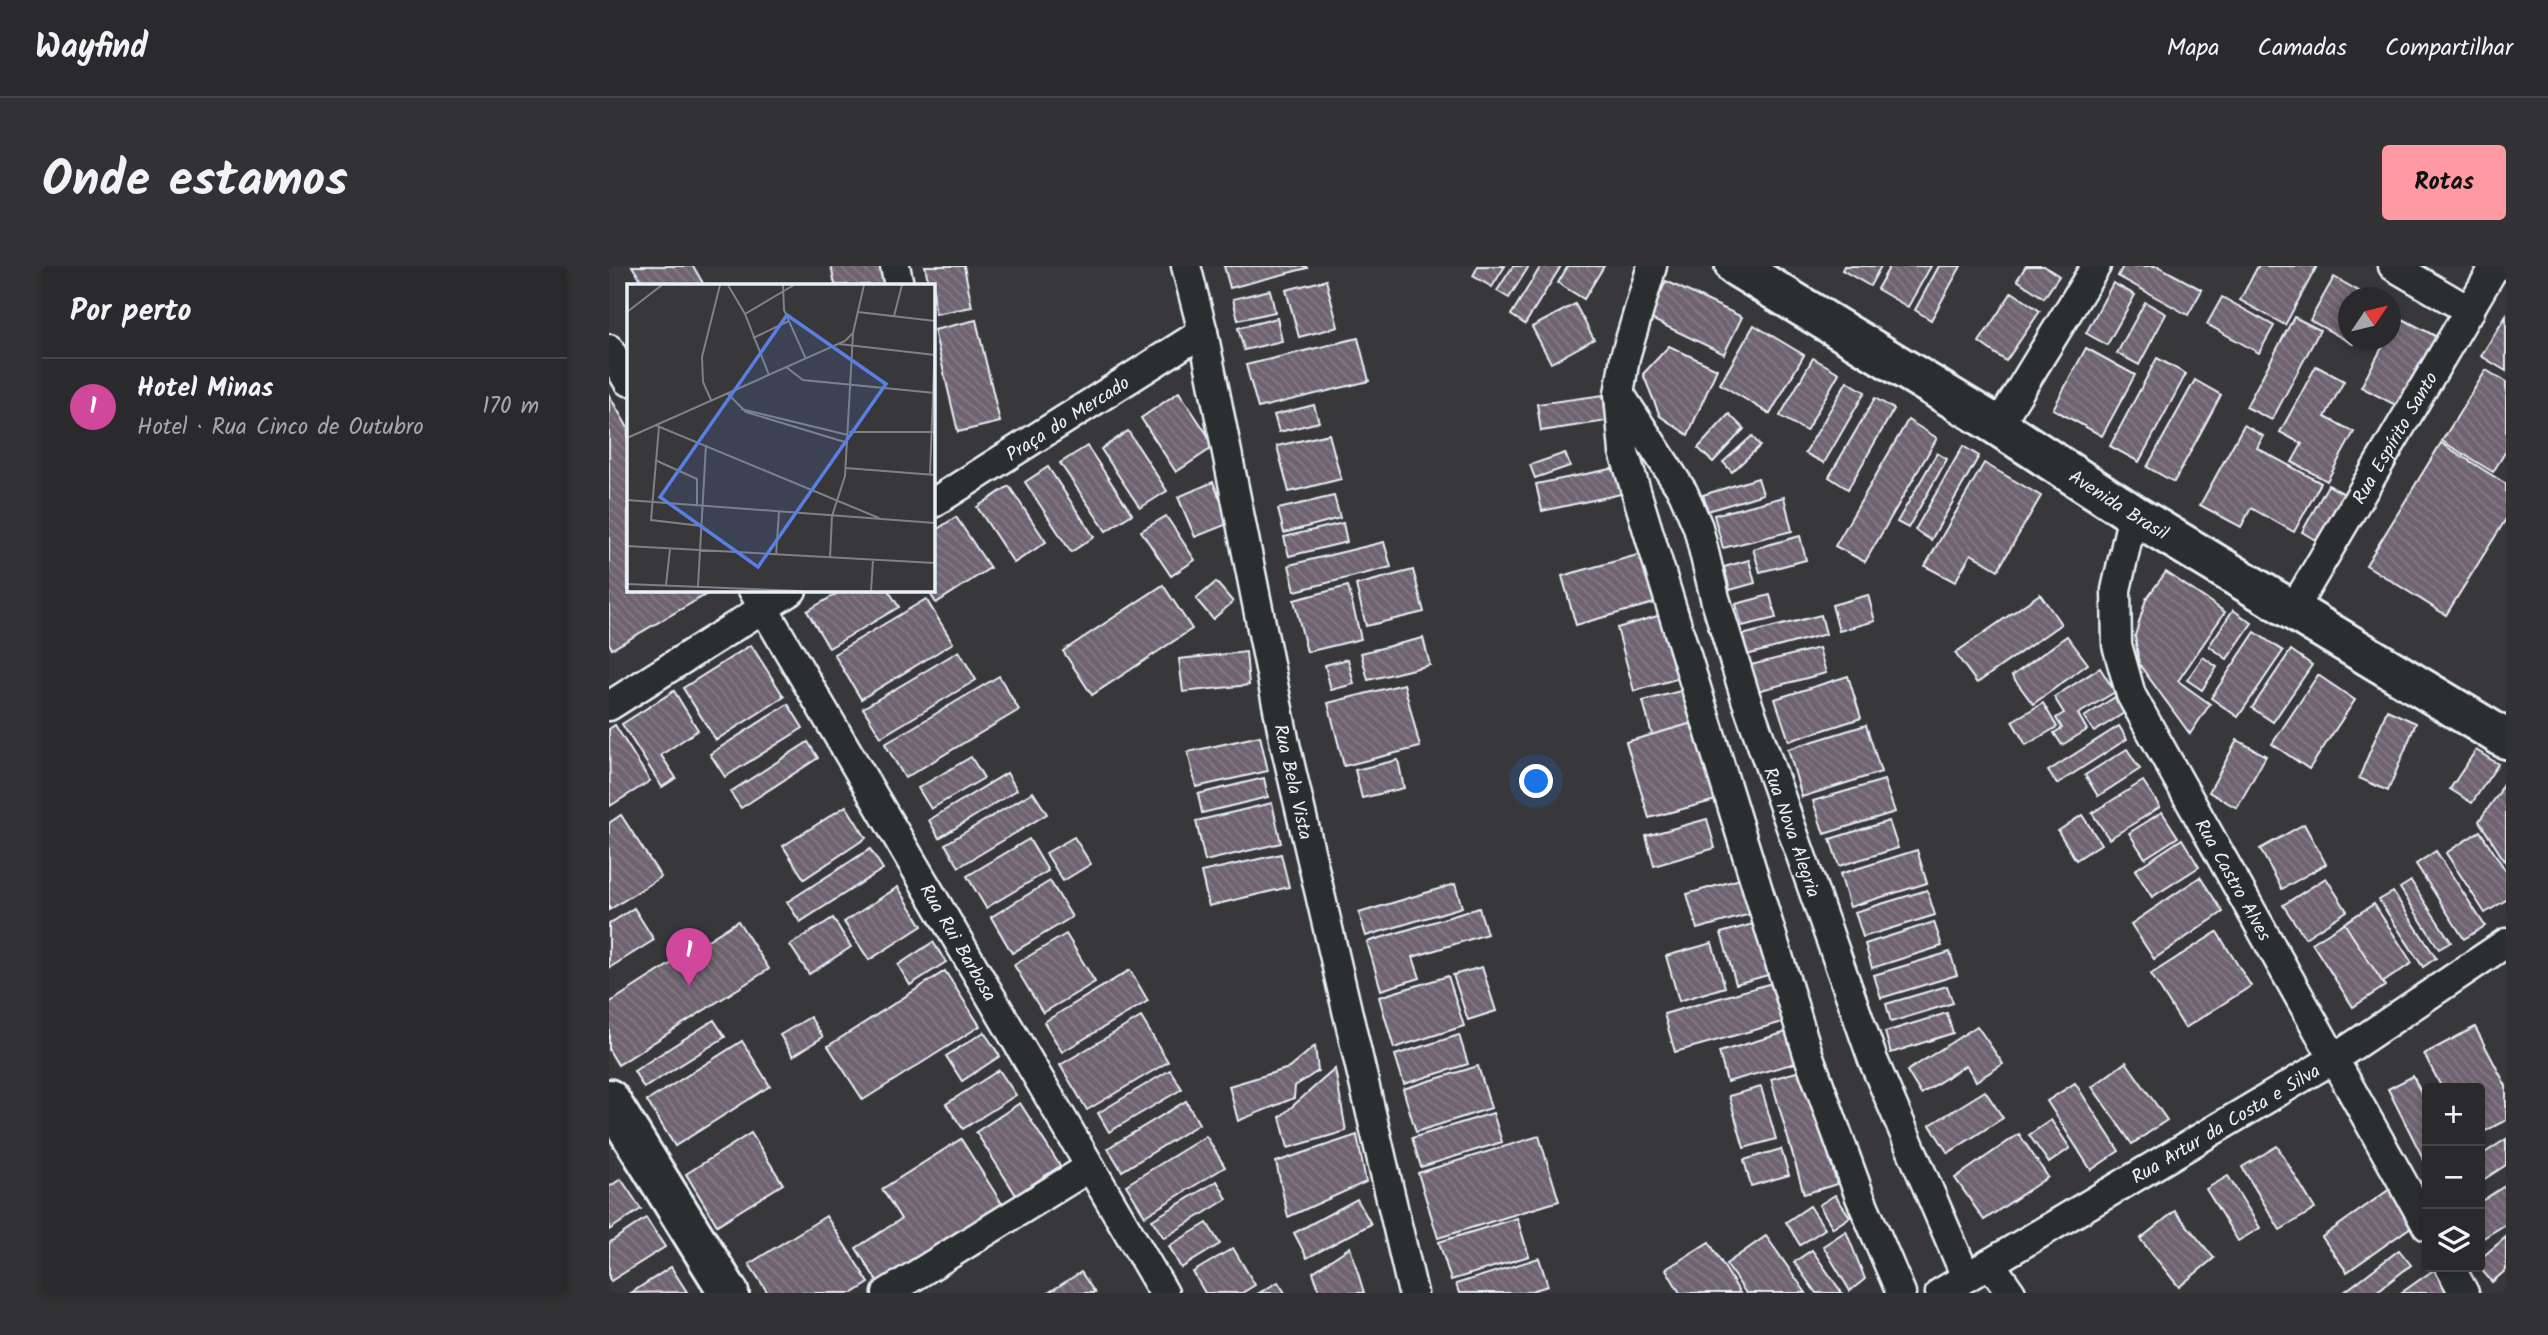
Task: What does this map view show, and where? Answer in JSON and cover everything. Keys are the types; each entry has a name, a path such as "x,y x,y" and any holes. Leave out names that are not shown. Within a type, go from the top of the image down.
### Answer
{"street":[{"path":"895,266 899,284"},
{"name":"Rua Bela Vista","path":"1186,266 1203,332 1285,744 1413,1293"},
{"path":"1651,266 1625,357 1619,394 1624,452 1804,1041 1860,1197 1901,1293"},
{"name":"Avenida Brasil","path":"1734,266 1998,426 2133,514 2506,739"},
{"path":"1998,426 2096,266"},
{"path":"2393,266 2470,311"},
{"name":"Rua Espírito Santo","path":"2293,610 2495,266"},
{"name":"Praça do Mercado","path":"935,502 1203,332"},
{"path":"609,349 627,379"},
{"name":"Rua Nova Alegria","path":"1619,394 1663,458 1683,492 1698,527 1715,598 1746,699 1869,1049 1966,1277"},
{"name":"Rua Castro Alves","path":"2133,514 2116,590 2117,645 2131,695 2422,1217"},
{"path":"611,701 759,599 785,592"},
{"name":"Rua Rui Barbosa","path":"759,599 1164,1293"},
{"name":"Rua Artur da Costa e Silva","path":"1940,1293 2335,1058 2506,943"},
{"path":"609,1099 729,1293"},
{"path":"887,1293 1090,1167"},
{"path":"1990,1262 2011,1293"},
{"path":"2453,1272 2464,1293"}],"building":[{"path":"632,266 693,266 703,284 643,284"},
{"path":"831,266 886,266 890,284 835,284"},
{"path":"925,266 964,266 972,307 935,314 935,284 929,284"},
{"path":"1224,266 1306,266 1307,268 1230,288"},
{"path":"1478,266 1505,266 1492,287 1473,276"},
{"path":"1513,266 1529,266 1509,298 1497,291"},
{"path":"1541,266 1561,266 1525,324 1511,315"},
{"path":"1568,266 1604,266 1584,299 1558,283"},
{"path":"1844,266 1881,266 1870,286 1842,270"},
{"path":"1890,266 1931,266 1908,307 1877,289"},
{"path":"1939,266 1961,266 1931,320 1915,310"},
{"path":"2026,266 2044,266 2059,276 2044,298 2017,280"},
{"path":"2123,266 2158,266 2202,290 2188,315 2118,276"},
{"path":"2258,266 2317,266 2285,325 2240,300"},
{"path":"2334,277 2352,287 2338,287 2338,336 2310,320"},
{"path":"1326,280 1338,327 1299,337 1286,290"},
{"path":"1666,281 1742,317 1724,354 1649,318"},
{"path":"2113,283 2135,295 2107,345 2086,333"},
{"path":"1270,290 1275,312 1238,320 1233,299"},
{"path":"2012,292 2040,311 2006,361 1979,342"},
{"path":"2222,297 2274,326 2259,353 2207,324"},
{"path":"2145,302 2166,314 2139,365 2117,353"},
{"path":"1575,304 1594,339 1551,363 1532,327"},
{"path":"2506,316 2506,371 2481,356"},
{"path":"2294,317 2320,330 2272,420 2246,407"},
{"path":"1277,318 1282,341 1244,350 1238,328"},
{"path":"2401,318 2439,338 2401,408 2361,387 2381,350 2401,350"},
{"path":"976,320 1000,422 958,432 935,330"},
{"path":"1754,325 1804,355 1770,414 1720,384"},
{"path":"1358,338 1369,381 1258,408 1246,365"},
{"path":"1669,346 1717,369 1688,435 1660,416 1643,374"},
{"path":"2086,348 2135,375 2102,436 2053,409"},
{"path":"1813,358 1839,373 1806,431 1780,416"},
{"path":"2157,358 2186,374 2139,462 2110,446"},
{"path":"2316,366 2344,381 2325,417 2354,432 2327,481 2292,462 2302,444 2280,432"},
{"path":"2486,370 2506,382 2506,451 2493,472 2442,441"},
{"path":"2195,380 2221,395 2174,482 2147,467"},
{"path":"1847,381 1865,392 1824,463 1805,453"},
{"path":"1179,392 1215,446 1176,472 1141,418"},
{"path":"609,395 627,426 627,592 711,592 612,649 609,643"},
{"path":"1603,395 1607,421 1541,431 1537,404"},
{"path":"1875,398 1894,409 1848,489 1829,477"},
{"path":"1314,405 1319,422 1279,432 1274,415"},
{"path":"1729,414 1744,429 1713,462 1698,448"},
{"path":"1908,420 1937,438 1865,562 1835,546"},
{"path":"2244,425 2263,436 2257,448 2321,483 2294,532 2251,508 2241,527 2200,505"},
{"path":"1128,431 1167,491 1140,508 1101,449"},
{"path":"1329,434 1341,479 1289,492 1277,446"},
{"path":"1752,436 1760,446 1732,472 1723,462"},
{"path":"2441,443 2506,484 2506,519 2446,615 2366,565"},
{"path":"1087,446 1132,514 1106,531 1060,463"},
{"path":"1963,446 1979,456 1931,540 1915,530"},
{"path":"1565,453 1570,466 1535,478 1530,465"},
{"path":"1937,453 1947,459 1908,528 1897,522"},
{"path":"1984,463 2041,496 1998,570 1971,554 1955,582 1925,566"},
{"path":"1048,467 1094,537 1071,552 1025,482"},
{"path":"1616,468 1621,494 1542,511 1536,484"},
{"path":"1758,478 1763,494 1708,511 1703,495"},
{"path":"1213,482 1230,523 1195,537 1178,497"},
{"path":"2328,485 2350,497 2324,545 2302,532"},
{"path":"1009,486 1046,542 1014,563 977,507"},
{"path":"1334,496 1340,518 1284,533 1278,509"},
{"path":"1784,497 1792,531 1723,548 1714,515"},
{"path":"1166,516 1195,560 1171,576 1141,531"},
{"path":"956,517 990,568 936,603 929,592 935,592 935,531"},
{"path":"1343,523 1347,542 1289,556 1284,537"},
{"path":"1800,536 1806,560 1760,572 1753,549"},
{"path":"1384,542 1391,567 1295,591 1289,565"},
{"path":"1641,554 1654,603 1576,625 1562,576"},
{"path":"1749,560 1755,583 1730,590 1724,567"},
{"path":"1413,570 1424,612 1366,626 1356,585"},
{"path":"2166,572 2225,612 2178,681 2210,704 2190,734 2139,664 2135,636 2146,599"},
{"path":"1216,582 1233,602 1213,619 1196,599"},
{"path":"1163,585 1192,629 1092,695 1063,651"},
{"path":"1348,586 1361,639 1307,652 1294,600"},
{"path":"840,592 889,592 899,607 829,648 807,611"},
{"path":"2040,594 2061,624 1977,683 1955,653"},
{"path":"1770,595 1776,618 1742,626 1736,604"},
{"path":"1868,595 1875,621 1839,631 1832,605"},
{"path":"926,599 953,643 861,699 834,654"},
{"path":"2233,610 2252,623 2227,659 2209,646"},
{"path":"1664,614 1683,677 1634,691 1617,628"},
{"path":"1821,615 1826,634 1743,656 1738,636"},
{"path":"2255,632 2283,651 2238,717 2211,698"},
{"path":"2067,636 2088,664 2033,704 2012,676"},
{"path":"1423,638 1430,665 1368,680 1361,653"},
{"path":"751,645 784,697 716,740 683,688"},
{"path":"1819,648 1826,673 1757,691 1751,665"},
{"path":"2291,650 2312,665 2273,722 2252,708"},
{"path":"959,651 976,680 881,737 863,708"},
{"path":"1246,652 1249,685 1183,692 1179,659"},
{"path":"2203,657 2217,667 2202,690 2187,680"},
{"path":"1348,659 1354,684 1331,690 1325,665"},
{"path":"2100,668 2115,692 2078,714 2087,730 2062,745 2054,733 2062,728 2056,718 2064,713 2054,697"},
{"path":"2318,675 2355,700 2309,769 2272,744"},
{"path":"999,676 1019,710 905,778 885,744"},
{"path":"1848,676 1861,718 1789,741 1775,699"},
{"path":"1404,684 1420,747 1344,766 1328,703"},
{"path":"1684,690 1693,723 1652,735 1643,701"},
{"path":"674,691 698,730 661,755 676,778 662,787 622,724"},
{"path":"2123,692 2132,708 2094,732 2084,717"},
{"path":"2043,703 2057,727 2026,745 2012,721"},
{"path":"788,704 803,728 725,777 710,754"},
{"path":"2387,710 2416,723 2388,791 2359,778"},
{"path":"1693,723 1716,800 1649,818 1626,742"},
{"path":"615,725 650,781 610,806 609,729"},
{"path":"1866,725 1881,772 1802,797 1788,749"},
{"path":"2119,726 2127,739 2057,784 2048,771"},
{"path":"1260,736 1268,771 1196,787 1188,752"},
{"path":"2237,740 2266,756 2237,808 2209,792"},
{"path":"808,742 818,758 741,808 730,792"},
{"path":"2127,749 2140,769 2098,796 2085,775"},
{"path":"2476,750 2498,764 2472,803 2450,789"},
{"path":"971,757 984,778 931,809 918,788"},
{"path":"1398,760 1404,788 1362,798 1355,770"},
{"path":"1007,773 1017,790 939,838 929,820"},
{"path":"2506,777 2506,863 2479,821 2499,793"},
{"path":"1264,778 1268,797 1202,813 1198,794"},
{"path":"1884,780 1895,812 1824,834 1813,801"},
{"path":"2143,781 2160,807 2109,839 2092,813"},
{"path":"1033,792 1047,814 959,867 945,844"},
{"path":"1272,803 1281,843 1205,861 1196,821"},
{"path":"846,806 866,838 804,879 783,846"},
{"path":"2162,812 2178,837 2145,858 2129,833"},
{"path":"621,815 661,877 609,910 609,823"},
{"path":"2082,815 2101,844 2076,860 2058,831"},
{"path":"1707,819 1715,848 1654,866 1646,836"},
{"path":"1889,821 1898,848 1839,866 1830,839"},
{"path":"2304,824 2326,864 2282,889 2260,849"},
{"path":"2480,831 2506,871 2506,900 2485,913 2446,853"},
{"path":"1074,837 1091,864 1063,881 1046,853"},
{"path":"1029,839 1048,871 986,908 967,876"},
{"path":"2182,839 2199,867 2152,897 2135,870"},
{"path":"870,849 883,869 800,922 787,902"},
{"path":"1917,850 1927,883 1850,907 1840,874"},
{"path":"2436,851 2485,926 2464,939 2416,864"},
{"path":"1281,854 1289,887 1209,906 1201,872"},
{"path":"2200,877 2223,912 2154,959 2131,924"},
{"path":"1744,878 1754,913 1697,929 1687,894"},
{"path":"2326,878 2347,911 2305,938 2283,905"},
{"path":"1050,881 1072,917 1012,953 991,917"},
{"path":"2411,881 2451,942 2439,949 2400,888"},
{"path":"1455,884 1462,907 1366,936 1359,913"},
{"path":"898,887 922,926 869,960 844,922"},
{"path":"1927,890 1935,915 1863,937 1855,912"},
{"path":"2393,892 2436,958 2423,967 2379,900"},
{"path":"2374,904 2412,963 2382,983 2344,923"},
{"path":"634,908 654,940 609,968 609,924"},
{"path":"1479,908 1487,934 1413,957 1420,978 1381,990 1367,942"},
{"path":"833,918 851,947 809,974 790,945"},
{"path":"738,921 769,969 618,1065 609,1050 609,1003"},
{"path":"1760,922 1775,973 1736,984 1721,933"},
{"path":"1934,922 1942,946 1872,968 1865,944"},
{"path":"2344,923 2385,986 2353,1007 2312,943"},
{"path":"2217,932 2251,986 2185,1028 2151,974"},
{"path":"1066,934 1095,982 1043,1013 1014,965"},
{"path":"933,942 946,962 910,985 898,965"},
{"path":"1712,943 1725,987 1679,1001 1666,956"},
{"path":"1950,952 1957,975 1881,998 1874,975"},
{"path":"1482,967 1496,1011 1468,1020 1453,975"},
{"path":"1130,970 1148,1001 1062,1052 1044,1022"},
{"path":"945,971 980,1026 863,1100 828,1046"},
{"path":"1448,976 1464,1026 1394,1048 1379,997"},
{"path":"1772,983 1783,1022 1675,1052 1664,1014"},
{"path":"1947,986 1953,1003 1891,1022 1886,1004"},
{"path":"1947,1013 1953,1033 1891,1053 1885,1032"},
{"path":"810,1017 823,1037 793,1056 780,1035"},
{"path":"1141,1017 1168,1062 1087,1110 1060,1065"},
{"path":"714,1020 725,1037 644,1088 634,1071"},
{"path":"1977,1026 2003,1064 1976,1081 1966,1065 1921,1094 1907,1071"},
{"path":"2475,1027 2506,1086 2506,1120 2485,1131 2485,1083 2439,1083 2424,1054"},
{"path":"1790,1031 1799,1062 1727,1082 1719,1052"},
{"path":"984,1032 1000,1056 962,1081 946,1056"},
{"path":"1459,1035 1468,1064 1404,1084 1395,1055"},
{"path":"742,1041 770,1086 675,1146 647,1101"},
{"path":"1315,1046 1318,1071 1295,1086 1294,1098 1238,1121 1229,1086 1289,1068"},
{"path":"2126,1062 2167,1120 2132,1144 2092,1087"},
{"path":"1478,1066 1491,1108 1416,1132 1403,1089"},
{"path":"1335,1069 1346,1131 1288,1148 1280,1117"},
{"path":"999,1070 1016,1095 963,1129 946,1104"},
{"path":"1170,1070 1182,1089 1109,1132 1098,1113"},
{"path":"1804,1070 1837,1184 1804,1194 1771,1079"},
{"path":"2413,1076 2422,1095 2422,1156 2388,1089"},
{"path":"2075,1083 2119,1151 2091,1170 2047,1101"},
{"path":"1761,1087 1776,1139 1744,1148 1729,1096"},
{"path":"1985,1091 2003,1118 1948,1153 1930,1125"},
{"path":"1186,1101 1199,1124 1122,1171 1108,1148"},
{"path":"1020,1103 1060,1166 1016,1195 976,1132"},
{"path":"1493,1113 1502,1142 1421,1167 1412,1138"},
{"path":"2051,1120 2070,1148 2049,1163 2029,1135"},
{"path":"751,1133 783,1184 717,1225 686,1174"},
{"path":"2019,1134 2048,1177 1984,1220 1955,1178"},
{"path":"1357,1135 1366,1182 1288,1217 1276,1162"},
{"path":"1206,1136 1225,1167 1145,1216 1126,1185"},
{"path":"1539,1136 1559,1201 1438,1238 1418,1173"},
{"path":"961,1139 1004,1207 880,1286 856,1248 901,1219 882,1189"},
{"path":"2506,1139 2506,1165 2485,1179 2485,1153"},
{"path":"2277,1146 2315,1209 2280,1230 2242,1167"},
{"path":"1781,1149 1789,1175 1751,1186 1744,1160"},
{"path":"2228,1176 2260,1228 2238,1241 2206,1189"},
{"path":"621,1179 641,1209 609,1230 609,1187"},
{"path":"1217,1181 1227,1199 1164,1238 1152,1220"},
{"path":"2506,1185 2506,1224 2485,1237 2485,1209 2485,1199"},
{"path":"2390,1189 2415,1224 2347,1272 2322,1237"},
{"path":"1835,1195 1850,1217 1833,1228 1819,1205"},
{"path":"1357,1199 1371,1224 1307,1258 1294,1233"},
{"path":"1810,1206 1825,1229 1800,1245 1786,1222"},
{"path":"2175,1211 2214,1258 2179,1287 2140,1239"},
{"path":"826,1216 869,1283 853,1293 768,1293 749,1264"},
{"path":"646,1218 665,1247 611,1281 609,1243"},
{"path":"1517,1218 1529,1256 1451,1280 1439,1242"},
{"path":"1207,1223 1220,1244 1181,1268 1169,1246"},
{"path":"1846,1231 1865,1279 1850,1291 1823,1246"},
{"path":"1766,1236 1806,1293 1746,1293 1726,1264"},
{"path":"2506,1237 2506,1270 2492,1282 2483,1272 2485,1255"},
{"path":"1709,1242 1740,1293 1680,1293 1666,1269"},
{"path":"1350,1247 1364,1293 1320,1293 1313,1272"},
{"path":"1233,1248 1255,1285 1242,1293 1205,1293 1193,1272"},
{"path":"1812,1250 1842,1293 1816,1293 1794,1262"},
{"path":"2399,1250 2411,1265 2375,1293 2343,1293"},
{"path":"1539,1258 1548,1286 1524,1293 1459,1293 1456,1284"},
{"path":"671,1267 687,1292 631,1293"},
{"path":"1081,1272 1095,1293 1048,1293"},
{"path":"2431,1272 2437,1272 2449,1288 2443,1293 2401,1293"},
{"path":"1278,1282 1285,1293 1259,1293"}],"place":[{"name":"Hotel Minas","path":"689,986"}]}
